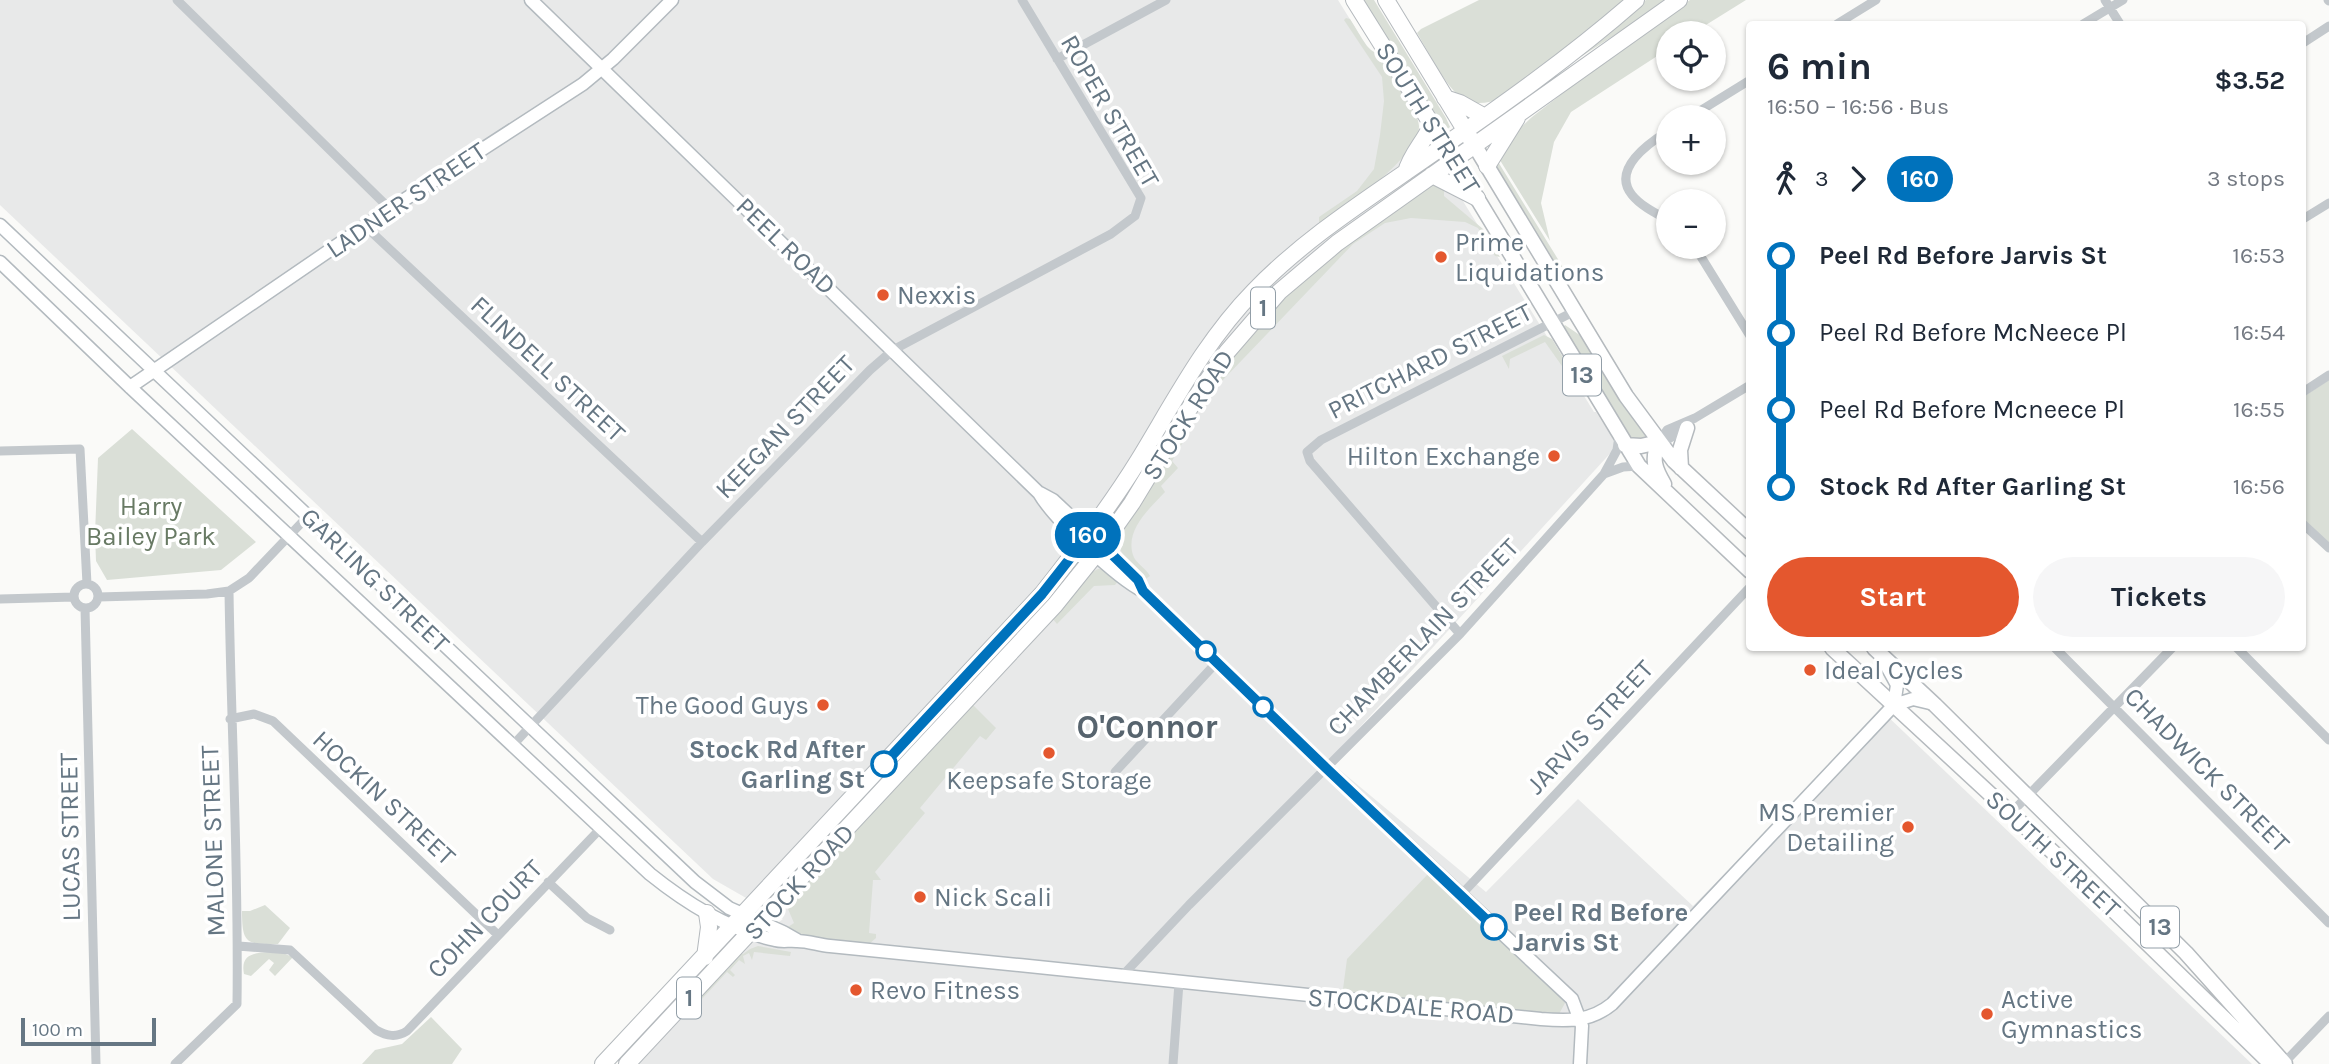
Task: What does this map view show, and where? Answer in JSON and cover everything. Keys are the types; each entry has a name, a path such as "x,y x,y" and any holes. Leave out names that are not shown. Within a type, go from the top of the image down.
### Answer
{"highway":[{"name":"SOUTH STREET","path":"1354,0 1454,160"},
{"name":"SOUTH STREET","path":"1386,0 1475,146"},
{"name":"STOCK ROAD","path":"603,1064 1027,609 1086,537 1132,470 1199,359 1251,293 1290,256 1561,62 1636,0"},
{"name":"STOCK ROAD","path":"627,1064 1035,627 1100,550 1138,495 1214,371 1261,310 1314,261 1679,0"},
{"path":"1445,98 1485,117"},
{"path":"1487,166 1518,116"},
{"path":"1406,172 1411,157 1431,126"},
{"path":"1432,176 1477,198"},
{"path":"705,957 708,913"}],"main road":[{"name":"SOUTH STREET","path":"1475,146 1626,396 1658,442 1681,468 1746,528"},
{"name":"SOUTH STREET","path":"1454,160 1639,466 1746,567"},
{"path":"1681,468 1681,445 1691,423"},
{"path":"1622,441 1642,446 1658,442"},
{"path":"1658,442 1653,461 1673,500"},
{"name":"SOUTH STREET","path":"1835,651 2281,1064"},
{"name":"SOUTH STREET","path":"1877,651 2131,898 2224,994 2281,1064"},
{"path":"2069,867 2084,851"},
{"path":"2131,898 2135,931"}],"street":[{"path":"177,0 390,209"},
{"name":"PEEL ROAD","path":"531,0 1039,493 1053,500 1086,537 1138,580 1143,591 1326,768 1572,999 1580,1020"},
{"name":"LADNER STREET","path":"130,387 390,209 583,84 602,69 672,0"},
{"name":"ROPER STREET","path":"1022,0 1142,198 1140,207"},
{"path":"1057,59 1166,0"},
{"path":"1842,21 1876,0"},
{"path":"2087,21 2107,4 2123,0"},
{"path":"2107,4 2118,21"},
{"path":"2306,41 2329,26"},
{"path":"1709,105 1746,82"},
{"path":"1656,140 1640,151 1631,162 1626,178 1630,193 1645,208 1656,214"},
{"path":"2306,217 2329,203"},
{"name":"KEEGAN STREET","path":"513,745 702,542 870,370 893,350 1111,234 1135,216 1140,207"},
{"name":"GARLING STREET","path":"0,225 529,727 738,920"},
{"name":"FLINDELL STREET","path":"365,226 702,542"},
{"path":"1702,259 1746,330"},
{"name":"GARLING STREET","path":"3,270 663,885 708,913 755,927"},
{"name":"PRITCHARD STREET","path":"1460,634 1310,461 1307,452 1321,440 1575,311"},
{"path":"2306,390 2329,376"},
{"path":"1658,442 1667,440 1746,388"},
{"name":"CHAMBERLAIN STREET","path":"1122,976 1460,634 1604,474 1622,441"},
{"path":"0,451 80,449 87,584"},
{"path":"1604,474 1623,467 1639,466"},
{"path":"98,597 229,591 248,578 308,516"},
{"path":"2306,526 2329,548"},
{"path":"87,584 94,586 98,597 94,605 85,608 79,606 74,597 77,587 87,584"},
{"name":"MALONE STREET","path":"174,1064 237,1004 238,946 230,719 229,591"},
{"name":"JARVIS STREET","path":"1460,895 1746,591"},
{"path":"0,599 74,597"},
{"name":"LUCAS STREET","path":"85,608 96,1064"},
{"path":"1876,651 1897,685 1894,705 1913,699 1935,705"},
{"name":"CHADWICK STREET","path":"2058,651 2329,923"},
{"path":"2011,813 2169,651"},
{"path":"2240,651 2329,740"},
{"path":"1115,772 1217,662"},
{"name":"STOCKDALE ROAD","path":"755,927 778,941 1530,1018 1580,1020 1595,1015 1612,1004 1894,705"},
{"name":"HOCKIN STREET","path":"230,719 254,714 272,721 498,935"},
{"name":"COHN COURT","path":"238,946 290,950 376,1030 397,1036 407,1031 601,828"},
{"path":"548,882 587,918 610,930"},
{"path":"1173,1064 1179,983"},
{"path":"2281,1064 2329,1016"},
{"path":"1580,1020 1580,1064"}],"shaded area":[{"path":"0,0 1338,0 1616,447 1329,761 1486,892 1578,799 1693,906 1883,712 2252,1064 634,1064 742,950 783,919 713,879 0,205"}],"green space":[{"path":"1362,0 1374,0 1446,118 1450,127 1446,130 1440,124"},
{"path":"1479,0 1627,0 1501,98 1477,103 1463,99 1450,87 1417,33"},
{"path":"1646,0 1669,0 1580,55"},
{"path":"1690,0 1746,0 1712,21 1660,21"},
{"path":"1350,19 1367,46 1382,58 1393,73 1410,102 1419,126 1416,138 1407,152 1379,181 1319,226 1319,217 1357,191 1374,169 1380,135 1384,101 1382,77 1344,20"},
{"path":"1656,23 1656,57 1571,112 1554,142 1541,203 1550,241 1498,157 1517,131 1532,117"},
{"path":"1496,159 1564,269 1559,272 1495,167"},
{"path":"1434,183 1444,184 1444,196 1483,229 1500,257 1495,256 1478,228 1465,222 1411,218 1385,223 1353,244 1220,383 1216,377 1261,319 1334,252"},
{"path":"1565,325 1584,338 1649,439 1631,440 1561,329"},
{"path":"1544,335 1552,339 1573,374 1569,376 1545,342 1510,359 1509,369 1502,356"},
{"path":"2329,380 2329,543 2306,522 2306,395"},
{"path":"1185,426 1190,430 1172,461 1178,468 1161,486 1165,492 1140,520 1132,537 1134,558 1150,576 1144,580 1122,554 1119,535"},
{"name":"Harry Bailey Park","path":"132,429 256,542 221,570 107,580 96,561 98,458"},
{"path":"1105,569 1118,581 1115,585 1094,586 1057,624 1052,618 1090,573"},
{"path":"972,704 996,728 986,740 980,736 920,808 925,813 875,872 881,880 873,880 869,933 876,934 876,938 869,944 827,940 806,936 788,927 794,923 788,909 791,904 788,901"},
{"path":"1428,874 1562,998 1565,1003 1559,1014 1347,993 1343,989 1347,959"},
{"path":"265,905 290,928 278,944 253,943 248,940 243,930 242,911"},
{"path":"758,946 791,952 790,956 754,952 752,960 749,953 743,956 745,964 739,960 730,970 735,975 733,977 727,972 687,1015 683,1012 739,952 743,954"},
{"path":"280,952 293,957 275,976 269,970 274,963 269,959 251,976 244,974 243,966 249,956"},
{"path":"431,1017 462,1049 452,1064 362,1064 375,1050 402,1044"}],"bus line":[{"name":"160","path":"884,764 1042,594 1090,533 1138,580 1143,591 1494,927"}],"place":[{"name":"Prime Liquidations","path":"1441,257"},
{"name":"Nexxis","path":"883,295"},
{"name":"Hilton Exchange","path":"1554,456"},
{"name":"Ideal Cycles","path":"1810,670"},
{"name":"The Good Guys","path":"823,705"},
{"name":"Keepsafe Storage","path":"1049,753"},
{"name":"Stock Rd After Garling St","path":"884,764"},
{"name":"MS Premier Detailing","path":"1908,827"},
{"name":"Nick Scali","path":"920,897"},
{"name":"Peel Rd Before Jarvis St","path":"1494,927"},
{"name":"Revo Fitness","path":"856,990"},
{"name":"Active Gymnastics","path":"1987,1014"}],"district":[{"name":"O'Connor","path":"1147,727"}]}
